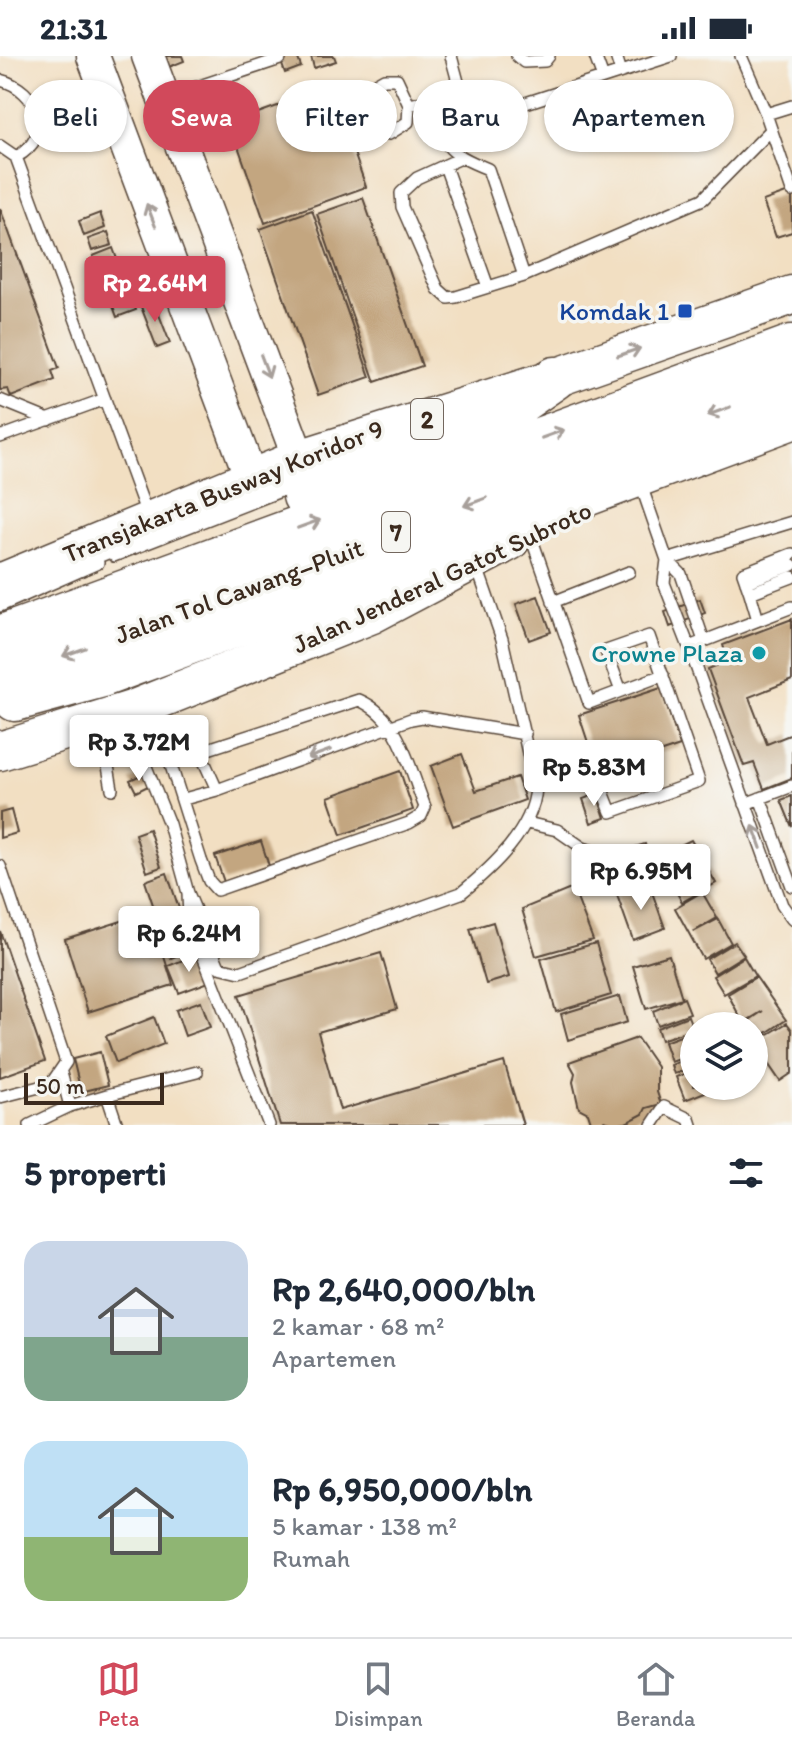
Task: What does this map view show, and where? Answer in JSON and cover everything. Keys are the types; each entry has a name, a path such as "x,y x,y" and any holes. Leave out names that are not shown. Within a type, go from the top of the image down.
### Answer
{"highway":[{"name":"2","path":"0,583 299,459 555,378 792,295"},
{"name":"Jalan Tol Cawang–Pluit","path":"9,624 792,346"},
{"path":"9,624 128,567 509,410 555,378"},
{"name":"Jalan Tol Cawang–Pluit","path":"0,680 792,384"},
{"path":"0,704 99,677 792,418"},
{"name":"Jalan Jenderal Gatot Subroto","path":"0,751 126,711 372,614 529,531 792,431"}],"main road":[{"path":"93,56 251,478"},
{"path":"148,56 157,80"},
{"path":"184,152 299,459"},
{"path":"200,340 248,321"}],"lane":[{"path":"438,56 452,60 457,80"},
{"path":"517,56 524,62 545,61 549,56"},
{"path":"595,56 603,78"},
{"path":"616,56 621,72"},
{"path":"528,102 671,56"},
{"path":"741,56 766,114 769,132 792,191"},
{"path":"218,80 280,59"},
{"path":"384,79 397,79 409,105 408,122 389,134 380,132 367,103 368,88 384,79"},
{"path":"0,80 19,86 30,96 40,126 33,146 16,157"},
{"path":"409,105 413,104"},
{"path":"766,114 792,106"},
{"path":"461,158 405,187 402,207 443,296 456,297 524,276 703,199 769,132"},
{"path":"0,146 16,157 149,521"},
{"path":"454,152 488,169 524,276"},
{"path":"445,166 488,287"},
{"path":"0,437 105,399"},
{"path":"0,400 49,420"},
{"path":"642,488 667,560 681,574 704,641"},
{"path":"667,560 792,522"},
{"path":"529,531 589,703 663,675"},
{"path":"758,620 743,573 792,554"},
{"path":"126,711 131,732 155,782 188,893 219,967 240,972 461,893 527,823 534,809 536,788 502,639 473,558"},
{"path":"667,560 664,583 782,905 792,919"},
{"path":"748,588 792,565"},
{"path":"553,602 629,572"},
{"path":"748,588 792,577"},
{"path":"689,647 792,607"},
{"path":"265,642 306,628 372,614"},
{"path":"598,779 611,812 699,781 649,636 606,651 621,691"},
{"path":"126,711 171,761 209,881 217,890 253,880 421,816 425,807 393,727 371,705 359,700 171,761"},
{"path":"112,789 126,711"},
{"path":"184,799 422,717 525,734"},
{"path":"199,750 217,790"},
{"path":"745,804 792,786"},
{"path":"760,798 792,886"},
{"path":"527,823 557,830 583,848 598,853"},
{"path":"0,867 66,1062 51,1084 0,1097"},
{"path":"188,893 189,920 269,1125"},
{"path":"30,1125 70,1106 197,1072"},
{"path":"61,1073 70,1106"},
{"path":"107,1095 117,1125"},
{"path":"652,1125 664,1107 689,1119 691,1125"}],"building":[{"path":"165,56 182,56 184,61 169,67"},
{"path":"279,56 297,56 301,67 285,73"},
{"path":"311,56 334,56 336,61 314,68"},
{"path":"276,107 276,152 354,152 366,187 265,223 240,152 260,152 260,112"},
{"path":"792,191 792,232 776,237 763,201"},
{"path":"363,198 422,366 375,382 317,214"},
{"path":"0,208 59,368 52,371 55,380 11,397 8,389 0,390"},
{"path":"312,210 370,377 318,395 260,229"},
{"path":"100,213 105,228 84,236 79,221"},
{"path":"108,232 112,245 92,251 88,239"},
{"path":"113,248 118,262 99,270 93,256"},
{"path":"118,266 124,278 106,285 101,273"},
{"path":"125,282 130,296 111,302 106,289"},
{"path":"132,299 136,310 117,317 113,306"},
{"path":"153,299 170,343 157,348 140,304"},
{"path":"538,596 551,632 529,640 516,604"},
{"path":"700,599 705,613 670,627 665,612"},
{"path":"792,619 792,680 749,697 767,744 792,734 792,778 764,789 754,763 744,766 708,669 728,661 723,645"},
{"path":"661,688 680,746 598,773 579,715"},
{"path":"462,754 476,791 517,777 525,800 453,826 431,766"},
{"path":"400,771 413,810 341,835 328,797"},
{"path":"143,774 148,786 136,792 130,780"},
{"path":"597,794 605,818 591,823 583,799"},
{"path":"792,796 792,827 781,800"},
{"path":"11,810 17,833 0,838 0,813"},
{"path":"149,829 161,867 147,872 135,834"},
{"path":"691,840 716,883 682,902 669,879 695,864 667,878 656,857"},
{"path":"261,841 269,866 224,882 215,856"},
{"path":"645,844 655,877 613,891 602,857"},
{"path":"167,873 193,950 171,958 145,881"},
{"path":"649,884 665,928 633,940 617,895"},
{"path":"573,888 593,940 536,956 522,909"},
{"path":"702,892 717,918 693,932 718,919 731,943 703,959 675,908"},
{"path":"150,912 173,985 88,1012 65,939"},
{"path":"493,922 509,977 486,984 470,929"},
{"path":"0,931 45,1061 0,1077"},
{"path":"735,942 744,955 715,973 707,959"},
{"path":"596,943 611,995 556,1012 541,959"},
{"path":"381,953 397,1009 318,1032 340,1110 504,1062 523,1125 280,1125 239,995"},
{"path":"198,954 209,982 179,993 168,966"},
{"path":"669,955 682,998 646,1009 633,966"},
{"path":"744,957 755,976 724,994 713,976"},
{"path":"756,977 786,1020 768,1032 768,1012 737,1012 728,994"},
{"path":"620,996 627,1022 568,1040 561,1014"},
{"path":"684,998 690,1012 680,1012 680,1017 658,1025 653,1011"},
{"path":"201,1001 210,1027 185,1036 176,1010"},
{"path":"154,1017 164,1044 116,1063 106,1036"},
{"path":"680,1019 680,1033 661,1040 657,1028"},
{"path":"787,1023 792,1030 792,1073 780,1081 768,1063 768,1035"},
{"path":"680,1036 680,1059 671,1062 664,1042"},
{"path":"637,1038 657,1067 657,1092 661,1104 646,1108 643,1114 626,1123 615,1125 605,1121 592,1125 588,1113 579,1108 573,1082 575,1073 569,1062"},
{"path":"100,1052 108,1085 81,1092 73,1059"},
{"path":"680,1061 680,1072 674,1074 671,1065"}],"place":[{"name":"Komdak 1","path":"685,311"},
{"name":"Crowne Plaza","path":"759,653"}]}
